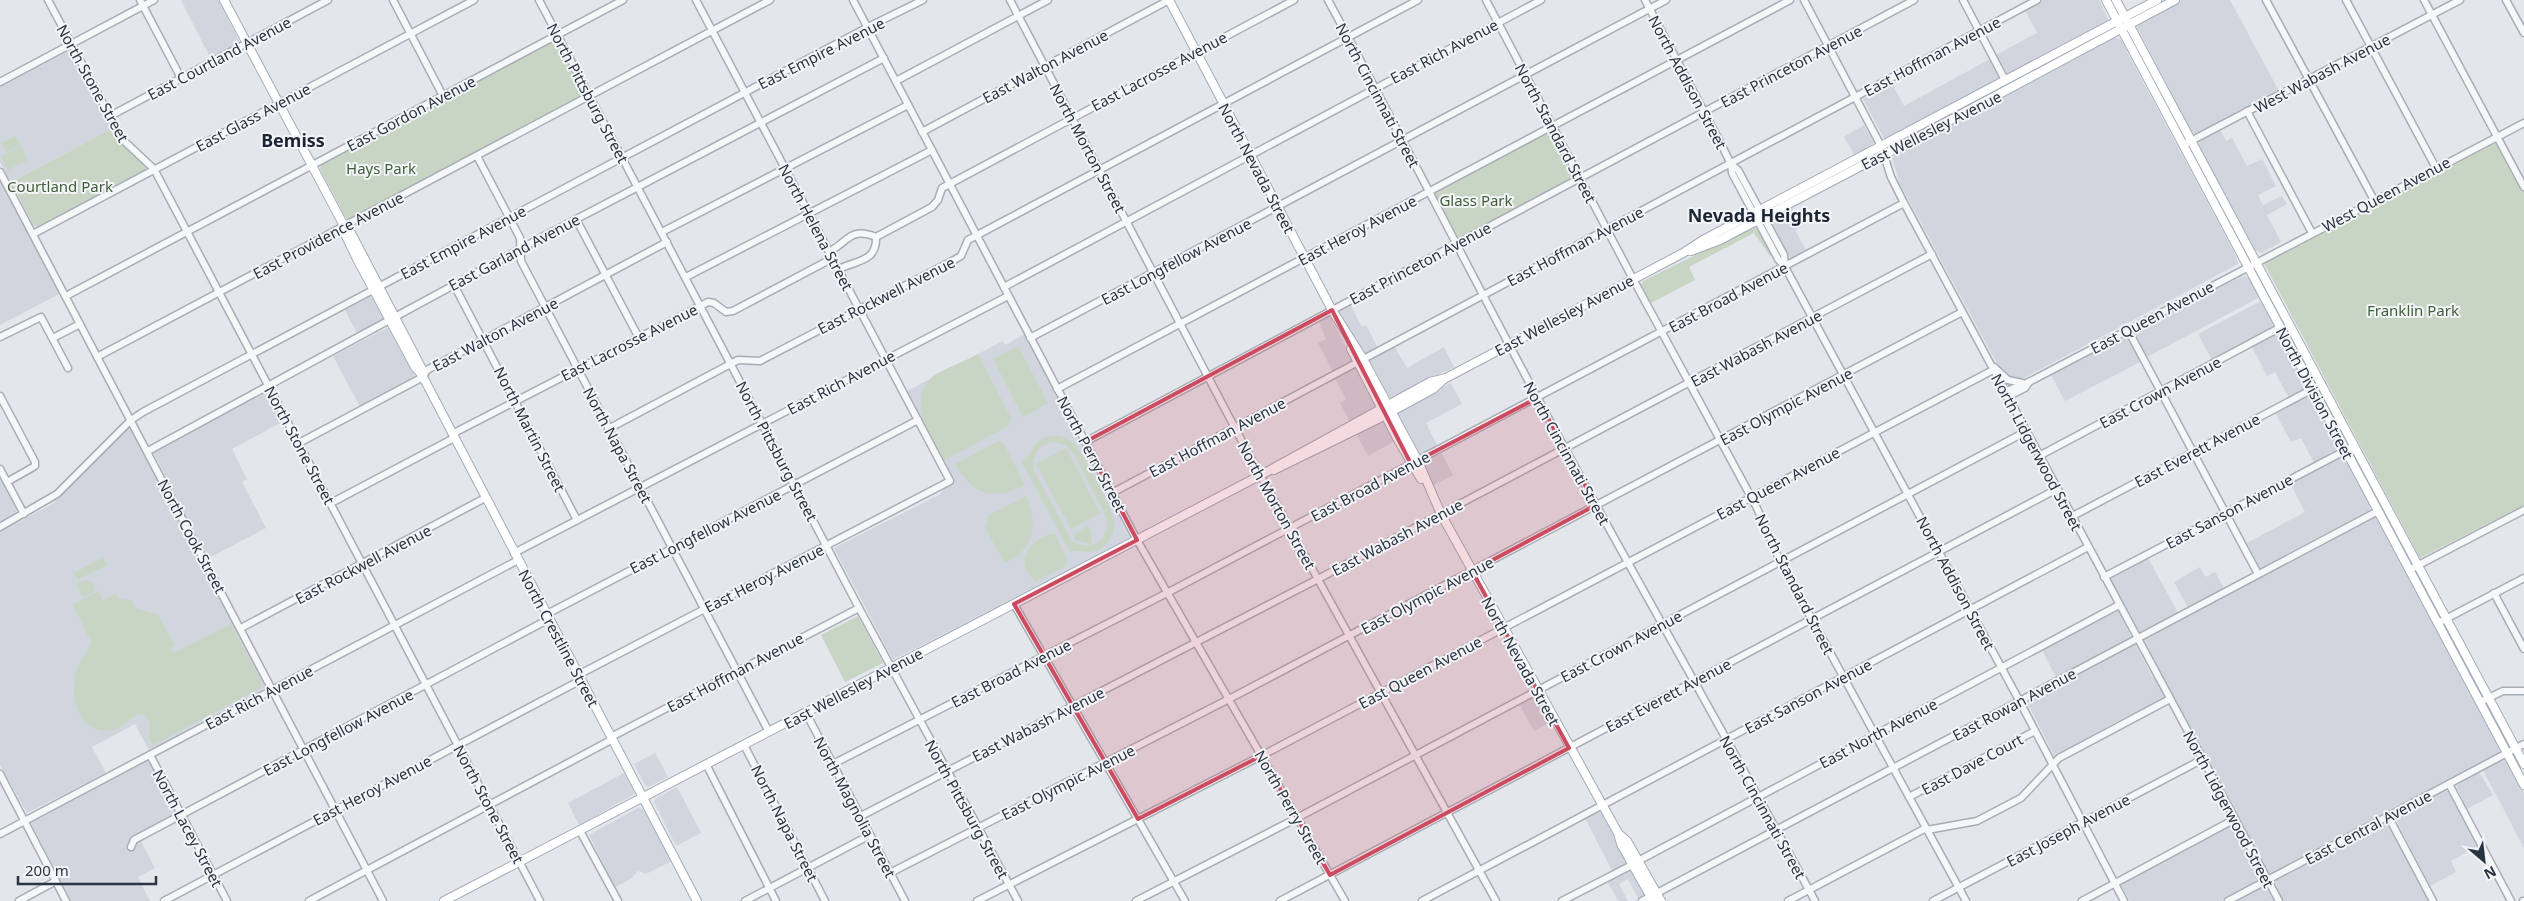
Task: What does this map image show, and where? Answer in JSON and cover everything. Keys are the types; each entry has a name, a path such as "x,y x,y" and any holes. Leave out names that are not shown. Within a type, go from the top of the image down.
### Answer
{"main road":[{"name":"North Crestline Street","path":"224,0 344,226 345,234 393,318 415,367 423,376 697,901"},
{"name":"North Nevada Street","path":"1169,0 1304,258 1503,628 1618,833 1627,841 1635,863 1653,897 1661,901"},
{"name":"North Division Street","path":"2106,0 2524,785"},
{"name":"North Division Street","path":"2116,0 2524,764"},
{"name":"East Wellesley Avenue","path":"444,901 458,898 519,862 1260,475 1386,410 1434,389 1446,378 1683,253 1703,240 1758,215 1882,150 2006,80 2157,0"},
{"name":"East Wellesley Avenue","path":"1882,150 1917,138 2175,0"},
{"name":"East Rowan Avenue","path":"2378,510 2387,506"}],"street":[{"name":"North Stone Street","path":"48,0 125,145 154,169 396,624 540,901"},
{"path":"0,82 72,44 142,3 154,0"},
{"name":"East Courtland Avenue","path":"110,116 328,0"},
{"path":"393,0 443,96"},
{"name":"East Glass Avenue","path":"33,234 474,0"},
{"name":"North Pittsburg Street","path":"539,0 919,721 1018,901"},
{"name":"East Gordon Avenue","path":"66,296 623,0"},
{"name":"North Helena Street","path":"696,0 950,481"},
{"name":"East Providence Avenue","path":"97,357 770,0"},
{"name":"North Perry Street","path":"853,0 1137,540 1345,901"},
{"name":"East Empire Avenue","path":"24,514 48,501 65,487 131,420 868,27 923,0"},
{"name":"North Morton Street","path":"1010,0 1260,475 1496,901"},
{"path":"896,81 1048,0"},
{"name":"East Walton Avenue","path":"922,132 1169,0"},
{"name":"East Lacrosse Avenue","path":"331,503 516,401 700,305 714,302 726,312 733,311 831,255 842,240 863,232 876,236 932,207 938,200 942,188 1294,0"},
{"name":"North Cincinnati Street","path":"1328,0 1509,345 1661,625 1759,796 1815,901"},
{"name":"East Rockwell Avenue","path":"608,429 738,360 760,361 961,256 968,240 1418,0"},
{"name":"North Standard Street","path":"1486,0 1750,497 1780,561 1966,901"},
{"name":"East Rich Avenue","path":"1004,287 1126,220 1541,0"},
{"name":"North Addison Street","path":"1645,0 1731,164 1738,170 1778,259 1785,267 1813,318 2002,668 2124,901"},
{"name":"East Longfellow Avenue","path":"1030,338 1666,0"},
{"name":"East Heroy Avenue","path":"1057,389 1790,0"},
{"name":"North Lidgerwood Street","path":"1804,0 1856,97 1882,150 1891,177 1904,203 2279,901"},
{"name":"East Princeton Avenue","path":"1085,442 1914,0"},
{"path":"1963,0 2006,80"},
{"name":"East Hoffman Avenue","path":"1112,493 2038,0"},
{"path":"2266,0 2374,200"},
{"path":"2346,0 2436,168"},
{"path":"2424,0 2524,187"},
{"name":"West Wabash Avenue","path":"2183,145 2460,0"},
{"path":"2506,0 2524,33"},
{"path":"142,3 181,78"},
{"name":"East Garland Avenue","path":"148,451 576,219 884,58"},
{"path":"662,232 908,105"},
{"path":"2247,112 2312,233"},
{"name":"West Queen Avenue","path":"2248,267 2524,123"},
{"path":"686,277 932,150"},
{"name":"North Napa Street","path":"477,156 520,238 521,261 544,307 769,732"},
{"name":"North Cook Street","path":"0,172 383,901"},
{"name":"East Broad Avenue","path":"833,764 1167,593 1904,203"},
{"path":"576,219 639,338"},
{"path":"839,269 871,255 876,247 876,236"},
{"name":"East Walton Avenue","path":"299,443 423,376 427,370 667,242"},
{"name":"East Wabash Avenue","path":"861,816 1318,579 1932,254"},
{"name":"East Queen Avenue","path":"2006,395 2025,388 2026,382 2248,267"},
{"name":"North Martin Street","path":"454,285 577,520"},
{"name":"East Rich Avenue","path":"0,834 396,624 577,520 1008,296"},
{"name":"East Olympic Avenue","path":"890,873 1229,699 1962,312"},
{"path":"0,337 41,317 68,368"},
{"path":"53,338 80,324"},
{"name":"East Crown Avenue","path":"2039,456 2281,328"},
{"path":"2128,330 2258,574"},
{"path":"1991,366 2008,380 2026,382"},
{"name":"East Queen Avenue","path":"977,901 1380,694 1750,497 1875,433 1991,366"},
{"name":"East Everett Avenue","path":"2072,516 2322,384"},
{"path":"0,396 35,462 34,466 6,482"},
{"name":"East Longfellow Avenue","path":"131,847 134,840 427,684 672,548 918,420"},
{"name":"East Crown Avenue","path":"1136,901 1297,818 2026,432"},
{"name":"East Sanson Avenue","path":"2104,577 2354,446"},
{"path":"0,469 24,514 0,527"},
{"name":"East Heroy Avenue","path":"164,901 458,745 704,609 950,481"},
{"name":"East Everett Avenue","path":"1280,901 2057,489"},
{"name":"East Rockwell Avenue","path":"241,628 485,498"},
{"name":"East Rowan Avenue","path":"1642,901 1653,897 2378,510"},
{"path":"2409,570 2524,510"},
{"name":"East Sanson Avenue","path":"1422,901 2088,547"},
{"path":"2438,624 2524,578"},
{"path":"2494,593 2522,640 2524,649"},
{"path":"1014,604 1185,901"},
{"name":"East North Avenue","path":"1562,901 2119,606"},
{"name":"East Hoffman Avenue","path":"309,901 737,671 859,608"},
{"path":"2480,702 2502,691 2524,690"},
{"path":"1788,901 1926,829 1977,821 2021,798 2059,758 2170,699"},
{"name":"North Magnolia Street","path":"806,713 905,901"},
{"name":"East Dave Court","path":"1909,797 2035,731"},
{"name":"East Central Avenue","path":"2228,901 2524,744"},
{"name":"North Napa Street","path":"744,745 826,901"},
{"name":"North Lacey Street","path":"150,755 227,901"},
{"name":"East Joseph Avenue","path":"1934,901 2202,759"},
{"path":"706,764 776,901"},
{"path":"0,774 66,901"},
{"path":"2449,784 2511,901"},
{"path":"2388,816 2433,901"},
{"path":"2082,901 2235,819"},
{"path":"580,831 618,901"},
{"path":"745,901 870,835"},
{"path":"19,901 56,882"}],"highlighted area":[{"path":"1332,310 1411,464 1537,398 1596,505 1472,571 1569,748 1330,875 1261,756 1138,819 1014,604 1137,540 1085,442"}],"shaded area":[{"path":"181,0 219,0 240,43 211,59"},
{"path":"2044,0 2099,0 2109,21 2008,75 1996,55 2037,33 2025,10"},
{"path":"2179,0 2230,0 2279,91 2195,135 2191,131 2137,27 2140,21"},
{"path":"2115,37 2124,41 2127,52 2236,256 2238,264 2024,378 2011,380 2001,371 1900,184 1892,158 1894,155"},
{"path":"71,50 98,105 102,108 113,128 10,182 0,162 0,87"},
{"path":"1990,59 2000,77 1999,80 1885,140 1863,99 1892,84 1904,106"},
{"path":"1864,125 1874,143 1855,156 1844,137"},
{"path":"2220,129 2226,141 2232,138 2247,166 2262,159 2276,186 2258,195 2263,205 2282,196 2287,204 2267,215 2281,242 2261,253 2255,250 2198,145 2200,139"},
{"path":"0,177 61,293 0,325"},
{"path":"1791,205 1802,226 1795,230 1807,252 1791,259 1769,221 1770,217"},
{"path":"2244,276 2251,279 2260,297 2147,357 2135,336 2138,329 2208,292"},
{"path":"370,297 375,298 385,319 358,335 345,310"},
{"path":"2261,301 2274,324 2273,328 2212,360 2198,334"},
{"path":"1350,304 1362,327 1366,325 1378,348 1366,354 1362,353 1340,313 1341,309"},
{"path":"1327,316 1331,318 1352,359 1351,362 1333,372 1318,343 1326,339 1319,321"},
{"path":"389,327 414,373 414,377 360,407 333,356"},
{"path":"1025,334 1131,537 893,660 834,548 939,495 951,482 951,476 907,391 1003,341 1005,345"},
{"path":"2275,334 2281,336 2307,384 2306,389 2289,398 2275,372 2267,376 2252,347"},
{"path":"2125,337 2131,340 2140,362 2065,401 2051,375"},
{"path":"1394,346 1407,368 1444,347 1454,367 1388,399 1368,361"},
{"path":"1355,368 1358,370 1376,405 1350,422 1340,403 1346,399 1335,378"},
{"path":"1451,383 1462,404 1426,423 1438,447 1419,456 1396,413"},
{"path":"268,389 284,421 232,449 247,479 242,482 266,528 207,559 153,451"},
{"path":"2308,395 2313,396 2340,447 2314,463 2301,438 2291,442 2275,412"},
{"path":"1382,420 1395,441 1368,456 1356,433"},
{"path":"125,429 133,429 215,588 219,591 266,687 149,750 135,724 92,747 106,773 27,813 0,765 0,532 54,503"},
{"path":"1441,452 1453,475 1432,486 1422,464"},
{"path":"2341,456 2345,457 2371,505 2369,511 2260,568 2247,543 2305,512 2290,483"},
{"path":"0,475 18,508 15,514 0,522"},
{"path":"2375,517 2379,520 2499,745 2500,752 2221,901 2130,901 2121,885 2123,882 2240,820 2144,640"},
{"path":"2148,558 2178,613 2140,632 2110,579"},
{"path":"2200,567 2206,577 2215,572 2224,588 2188,607 2174,582"},
{"path":"2116,611 2120,612 2131,637 2056,677 2042,650"},
{"path":"2135,644 2165,696 2164,699 2112,724 2057,756 2054,755 2027,702"},
{"path":"1533,697 1538,698 1551,722 1534,731 1519,704"},
{"path":"655,753 668,777 648,787 645,785 634,764"},
{"path":"149,760 177,812 137,834 155,868 138,877 150,901 71,901 31,823"},
{"path":"2501,760 2508,762 2524,793 2524,848 2483,770"},
{"path":"2479,772 2493,795 2467,809 2456,785"},
{"path":"624,773 634,792 633,795 579,825 568,803"},
{"path":"677,787 701,833 676,846 654,802 656,798"},
{"path":"2444,790 2449,792 2478,846 2451,861 2456,872 2430,886 2395,818"},
{"path":"638,808 643,809 672,861 646,874 638,871 632,878 615,887 589,835"},
{"path":"1597,812 1602,813 1627,860 1626,864 1612,871 1585,818"},
{"path":"2385,822 2389,823 2430,901 2283,901 2275,881"},
{"path":"1631,870 1645,894 1638,898 1628,879 1619,884 1628,901 1618,901 1607,881"},
{"path":"2265,886 2274,901 2237,901 2263,887"}],"green space":[{"name":"Hays Park","path":"554,40 557,42 584,92 584,96 350,220 346,218 320,169 322,164"},
{"name":"Courtland Park","path":"113,128 121,143 147,165 145,172 40,227 34,226 11,182"},
{"name":"Glass Park","path":"1551,131 1575,176 1574,178 1460,238 1457,237 1434,195 1435,192"},
{"path":"15,136 21,145 6,152 1,143"},
{"name":"Franklin Park","path":"2493,143 2498,143 2524,192 2524,505 2420,558 2265,265 2267,261"},
{"path":"21,146 28,160 8,170 1,156"},
{"path":"1752,227 1758,229 1772,255 1770,256 1754,233 1689,267 1695,280 1651,303 1641,285 1643,281"},
{"path":"1018,346 1048,403 1023,417 993,359"},
{"path":"978,354 1011,418 1008,426 945,460 924,421 921,399 924,389 933,376"},
{"path":"1050,436 1059,436 1070,440 1075,445 1091,470 1112,514 1114,527 1111,537 1103,547 1093,552 1070,552 1021,461 1030,453 1038,441","holes":["1054,442 1065,445 1073,453 1106,516 1106,531 1099,542 1093,545 1079,545 1072,541 1033,469 1034,459 1041,447"]},
{"path":"999,441 1003,442 1025,485 1003,493 993,494 976,489 969,483 955,464"},
{"path":"1066,448 1100,513 1071,529 1036,464"},
{"path":"1026,496 1032,517 1031,535 1023,551 1005,563 985,528 989,515"},
{"path":"1088,525 1092,534 1091,544 1074,540 1074,536"},
{"path":"1055,534 1067,560 1065,566 1035,582 1025,569 1026,556 1035,542"},
{"path":"103,557 107,565 78,580 74,573"},
{"path":"86,579 95,585 93,592 83,597 76,585"},
{"path":"98,591 103,600 116,593 119,599 131,600 136,608 158,615 175,646 171,648 173,653 231,624 261,681 260,688 153,745 149,737 150,722 143,714 135,716 121,727 113,730 101,730 91,726 78,712 74,691 77,670 91,642 73,605"},
{"path":"858,616 883,663 845,682 821,635"}],"district":[{"name":"Bemiss","path":"293,140"},
{"name":"Nevada Heights","path":"1759,215"}]}
